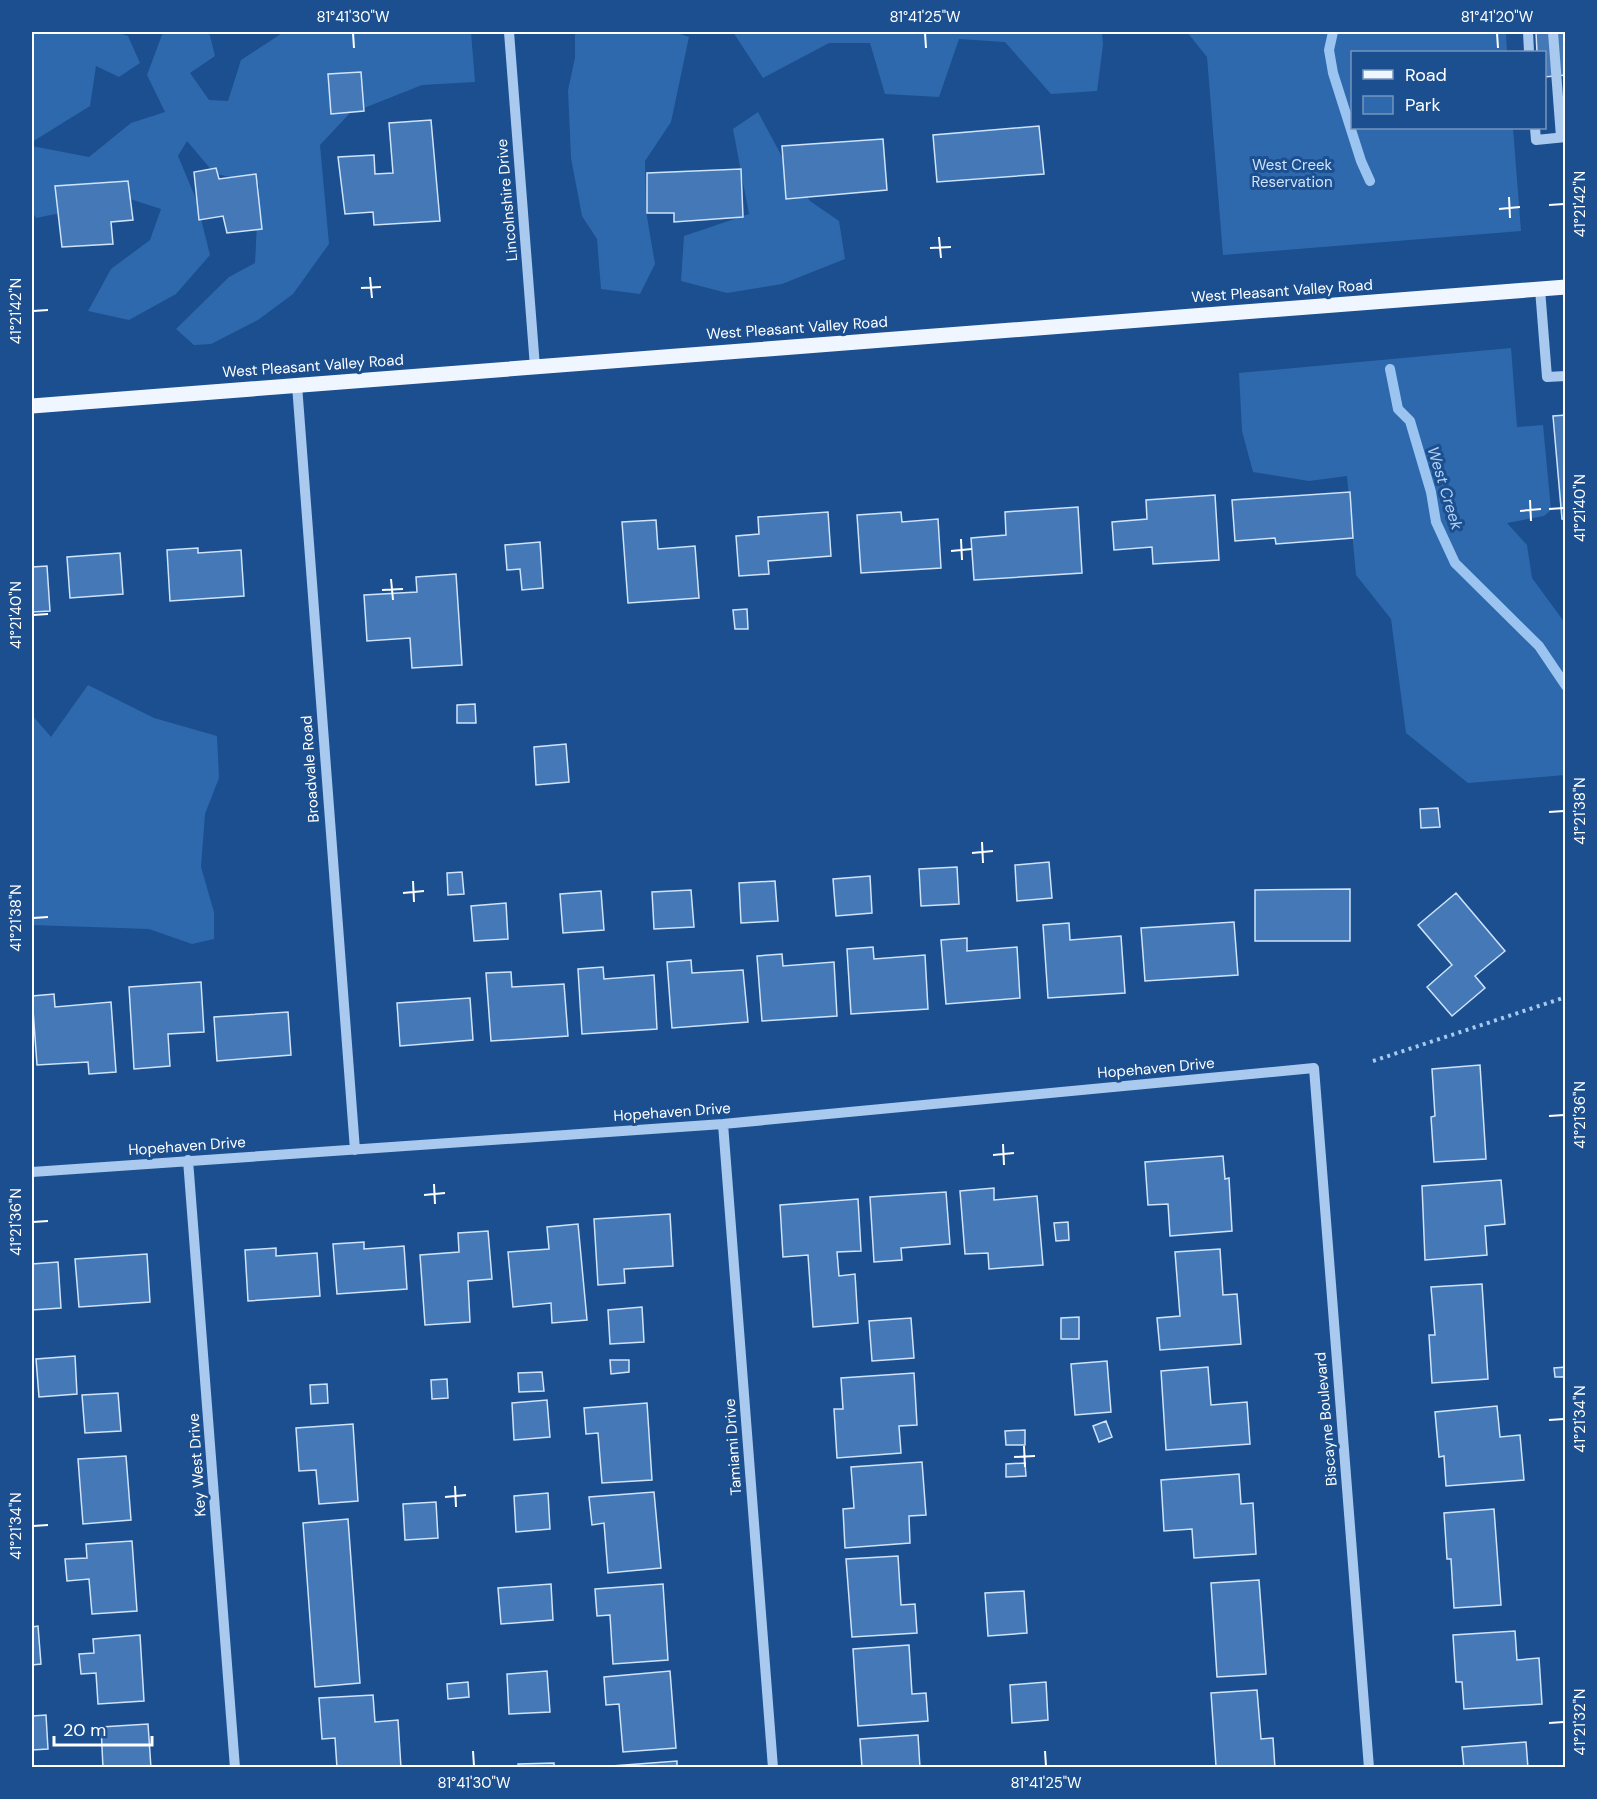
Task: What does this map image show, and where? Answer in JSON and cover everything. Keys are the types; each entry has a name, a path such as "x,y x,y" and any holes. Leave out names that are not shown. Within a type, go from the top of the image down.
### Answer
{"main road":[{"name":"West Pleasant Valley Road","path":"32,406 1566,287"}],"street":[{"name":"Lincolnshire Drive","path":"509,32 535,367"},
{"path":"1528,32 1529,51"},
{"path":"1535,129 1536,140 1563,137 1553,32"},
{"path":"1540,289 1547,377 1566,376"},
{"name":"Broadvale Road","path":"297,385 355,1150"},
{"name":"Hopehaven Drive","path":"32,1172 723,1124 1314,1068"},
{"name":"Biscayne Boulevard","path":"1314,1068 1369,1767"},
{"name":"Tamiami Drive","path":"723,1124 773,1767"},
{"name":"Key West Drive","path":"188,1160 236,1767"}],"path":[{"path":"1373,1061 1566,997"}],"green space":[{"path":"32,32 116,32 128,36 140,63 119,77 96,66 90,106 32,142"},
{"path":"163,32 209,32 215,56 190,73 209,100 228,101 241,60 284,32 471,32 475,82 422,85 349,114 320,145 329,244 293,294 258,320 211,344 194,345 176,329 229,277 255,263 259,185 214,173 187,141 178,156 196,199 210,255 176,294 129,320 88,311 111,269 150,240 161,209 130,199 36,218 32,211 32,146 89,157 131,123 165,112 147,75"},
{"path":"575,32 674,32 689,37 671,122 645,161 646,211 655,264 640,294 601,289 597,239 582,216 571,158 568,90 575,58"},
{"path":"733,32 1102,32 1103,45 1097,91 1051,94 1005,42 959,39 939,97 885,94 870,43 829,43 763,78"},
{"name":"West Creek Reservation","path":"1187,32 1506,32 1507,51 1351,51 1351,129 1513,129 1521,231 1223,255 1207,57"},
{"path":"758,112 793,177 810,201 839,221 845,259 782,284 727,293 681,281 684,236 749,214 733,129"},
{"path":"1511,348 1517,427 1543,425 1551,510 1544,516 1507,523 1527,545 1532,578 1565,623 1565,775 1468,783 1406,733 1391,619 1356,575 1347,476 1309,481 1253,472 1242,431 1239,373"},
{"path":"88,685 154,718 217,736 219,778 205,814 201,867 214,912 214,939 192,944 149,929 32,925 32,715 51,737"}],"building":[{"path":"1536,32 1566,32 1566,75 1546,77 1546,51 1537,51"},
{"path":"361,72 364,111 331,114 328,74"},
{"path":"431,120 440,221 374,225 373,212 345,214 338,157 374,155 375,174 393,173 389,123"},
{"path":"1039,126 1044,174 937,182 933,135"},
{"path":"883,139 887,190 786,199 782,146"},
{"path":"216,168 219,179 256,174 262,229 227,233 223,216 199,220 194,172"},
{"path":"741,169 743,217 674,222 674,213 647,213 647,173"},
{"path":"128,181 133,220 111,222 113,244 62,247 55,186"},
{"path":"1566,415 1566,519 1562,519 1553,416"},
{"path":"1350,492 1353,538 1276,544 1275,538 1235,541 1232,500"},
{"path":"1215,495 1219,560 1153,564 1152,547 1114,550 1112,522 1147,519 1146,500"},
{"path":"1078,507 1082,573 974,580 971,538 1006,535 1005,512"},
{"path":"828,512 831,556 768,561 769,574 739,576 736,536 759,534 758,517"},
{"path":"901,512 902,522 938,519 941,568 861,573 857,515"},
{"path":"656,520 658,549 695,546 699,598 628,603 622,522"},
{"path":"540,542 543,588 522,590 520,569 507,570 505,545"},
{"path":"198,548 198,553 241,550 244,596 170,601 167,550"},
{"path":"120,553 123,594 70,598 67,557"},
{"path":"47,566 50,611 32,612 32,567"},
{"path":"456,574 462,665 412,668 410,638 367,641 364,595 417,592 416,577"},
{"path":"747,609 748,629 735,629 733,610"},
{"path":"475,704 476,723 457,723 457,705"},
{"path":"566,744 569,782 536,785 534,747"},
{"path":"1438,808 1440,827 1421,828 1420,809"},
{"path":"1049,862 1052,898 1017,901 1015,865"},
{"path":"957,867 959,904 921,906 919,869"},
{"path":"462,872 464,894 448,895 447,873"},
{"path":"870,876 872,913 836,916 833,879"},
{"path":"775,881 778,921 741,923 739,883"},
{"path":"1350,889 1350,941 1255,941 1255,890"},
{"path":"691,890 694,927 654,929 652,892"},
{"path":"601,891 604,930 563,933 560,894"},
{"path":"1456,893 1505,951 1475,976 1485,988 1452,1016 1427,987 1452,965 1418,925"},
{"path":"506,903 508,939 474,941 471,906"},
{"path":"1234,922 1238,975 1145,981 1141,928"},
{"path":"1069,923 1070,940 1121,936 1125,993 1048,998 1043,925"},
{"path":"967,938 967,951 1017,947 1020,998 946,1004 941,940"},
{"path":"873,947 874,959 925,955 928,1009 851,1014 847,949"},
{"path":"782,954 783,966 834,962 837,1016 762,1021 757,956"},
{"path":"691,960 692,973 743,970 748,1022 672,1028 667,962"},
{"path":"603,967 604,979 654,975 657,1029 582,1034 578,969"},
{"path":"511,972 512,987 564,984 568,1036 491,1041 486,973"},
{"path":"201,982 204,1032 168,1034 170,1066 134,1069 129,987"},
{"path":"54,994 55,1007 111,1002 116,1072 89,1074 88,1062 37,1065 32,996"},
{"path":"470,998 473,1040 400,1046 397,1003"},
{"path":"288,1012 291,1055 217,1061 214,1017"},
{"path":"1480,1065 1486,1159 1434,1162 1431,1117 1435,1116 1432,1069"},
{"path":"1223,1156 1225,1179 1229,1178 1232,1231 1170,1236 1168,1204 1148,1205 1145,1162"},
{"path":"1501,1180 1505,1224 1485,1226 1487,1255 1425,1260 1422,1186"},
{"path":"994,1188 994,1200 1037,1196 1043,1265 989,1269 988,1253 965,1254 960,1191"},
{"path":"946,1192 950,1244 901,1248 902,1260 874,1262 870,1197"},
{"path":"858,1199 861,1251 837,1252 839,1276 855,1274 858,1323 813,1327 808,1255 783,1257 780,1205"},
{"path":"670,1214 673,1266 624,1269 625,1283 598,1285 594,1219"},
{"path":"1068,1222 1069,1240 1056,1241 1054,1223"},
{"path":"578,1224 587,1320 552,1323 551,1303 513,1307 508,1252 549,1249 547,1227"},
{"path":"488,1231 492,1279 468,1281 470,1322 425,1325 420,1255 459,1252 458,1233"},
{"path":"364,1242 364,1249 404,1246 407,1289 337,1294 333,1244"},
{"path":"276,1248 276,1256 317,1253 320,1296 248,1301 245,1250"},
{"path":"1220,1249 1223,1295 1237,1294 1241,1344 1160,1350 1157,1318 1180,1316 1175,1252"},
{"path":"147,1254 150,1302 79,1307 75,1259"},
{"path":"58,1262 61,1308 32,1310 32,1264"},
{"path":"1482,1284 1488,1379 1432,1383 1429,1335 1435,1335 1431,1287"},
{"path":"642,1307 644,1342 610,1344 608,1310"},
{"path":"1079,1317 1079,1339 1061,1339 1061,1318"},
{"path":"911,1318 914,1358 872,1361 869,1321"},
{"path":"75,1356 77,1394 39,1397 36,1359"},
{"path":"610,1360 629,1360 629,1372 611,1374"},
{"path":"1107,1361 1111,1412 1075,1415 1071,1364"},
{"path":"1208,1367 1211,1405 1247,1402 1250,1444 1166,1450 1161,1371"},
{"path":"1566,1367 1566,1377 1555,1377 1554,1368"},
{"path":"542,1372 544,1391 519,1392 518,1373"},
{"path":"914,1373 917,1425 899,1426 901,1453 837,1458 834,1409 843,1409 841,1378"},
{"path":"447,1379 448,1398 432,1399 431,1380"},
{"path":"327,1384 328,1403 311,1404 310,1385"},
{"path":"118,1393 121,1431 85,1433 82,1395"},
{"path":"547,1400 550,1437 514,1440 512,1403"},
{"path":"647,1403 652,1480 602,1483 598,1433 586,1434 584,1408"},
{"path":"1497,1406 1500,1437 1520,1435 1524,1480 1446,1486 1444,1456 1439,1457 1435,1412"},
{"path":"1106,1421 1112,1437 1099,1442 1093,1426"},
{"path":"353,1424 358,1501 319,1504 316,1470 299,1471 296,1428"},
{"path":"1025,1430 1025,1445 1006,1445 1005,1431"},
{"path":"126,1456 131,1520 83,1524 78,1459"},
{"path":"922,1462 926,1515 909,1516 910,1543 845,1548 843,1509 854,1508 851,1467"},
{"path":"1025,1463 1026,1476 1006,1477 1006,1464"},
{"path":"1239,1474 1241,1504 1253,1503 1256,1554 1194,1558 1192,1529 1164,1531 1161,1480"},
{"path":"654,1492 661,1568 608,1573 604,1523 592,1525 589,1497"},
{"path":"548,1493 550,1529 516,1532 514,1496"},
{"path":"436,1502 438,1538 405,1540 403,1504"},
{"path":"1494,1509 1501,1605 1454,1608 1451,1559 1447,1559 1444,1513"},
{"path":"348,1519 360,1683 315,1687 303,1523"},
{"path":"132,1541 137,1611 92,1614 89,1579 67,1581 65,1559 87,1558 86,1544"},
{"path":"898,1556 901,1605 915,1604 917,1633 852,1637 846,1559"},
{"path":"1259,1580 1266,1674 1217,1677 1211,1583"},
{"path":"551,1584 553,1620 501,1624 498,1588"},
{"path":"663,1584 668,1660 613,1664 610,1615 597,1616 595,1589"},
{"path":"1024,1591 1027,1633 988,1636 985,1593"},
{"path":"38,1626 41,1664 32,1665 32,1627"},
{"path":"1515,1631 1517,1660 1539,1658 1542,1704 1464,1709 1462,1682 1456,1682 1453,1635"},
{"path":"140,1635 144,1701 98,1704 96,1673 81,1674 79,1654 94,1653 93,1639"},
{"path":"909,1645 912,1694 926,1693 928,1721 858,1726 853,1649"},
{"path":"547,1671 550,1712 509,1714 507,1674"},
{"path":"670,1671 676,1748 623,1752 619,1704 606,1705 604,1677"},
{"path":"468,1682 469,1697 448,1699 447,1684"},
{"path":"1046,1682 1048,1720 1012,1723 1010,1685"},
{"path":"1257,1690 1261,1739 1273,1738 1275,1768 1201,1768 1216,1766 1211,1693"},
{"path":"373,1695 375,1722 398,1720 401,1768 337,1768 335,1738 322,1739 319,1698"},
{"path":"46,1715 48,1749 32,1750 32,1716"},
{"path":"148,1724 151,1768 103,1768 101,1727"},
{"path":"918,1735 920,1768 862,1768 860,1739"},
{"path":"1526,1742 1528,1768 1464,1768 1462,1747"},
{"path":"677,1761 677,1768 612,1768 612,1766"},
{"path":"554,1763 554,1768 518,1768 518,1764"}],"waterway":[{"name":"West Creek","path":"1333,32 1329,50 1333,73 1361,161 1370,181"},
{"name":"West Creek","path":"1390,369 1398,409 1410,421 1431,492 1436,522 1455,563 1539,646 1566,686"}]}
